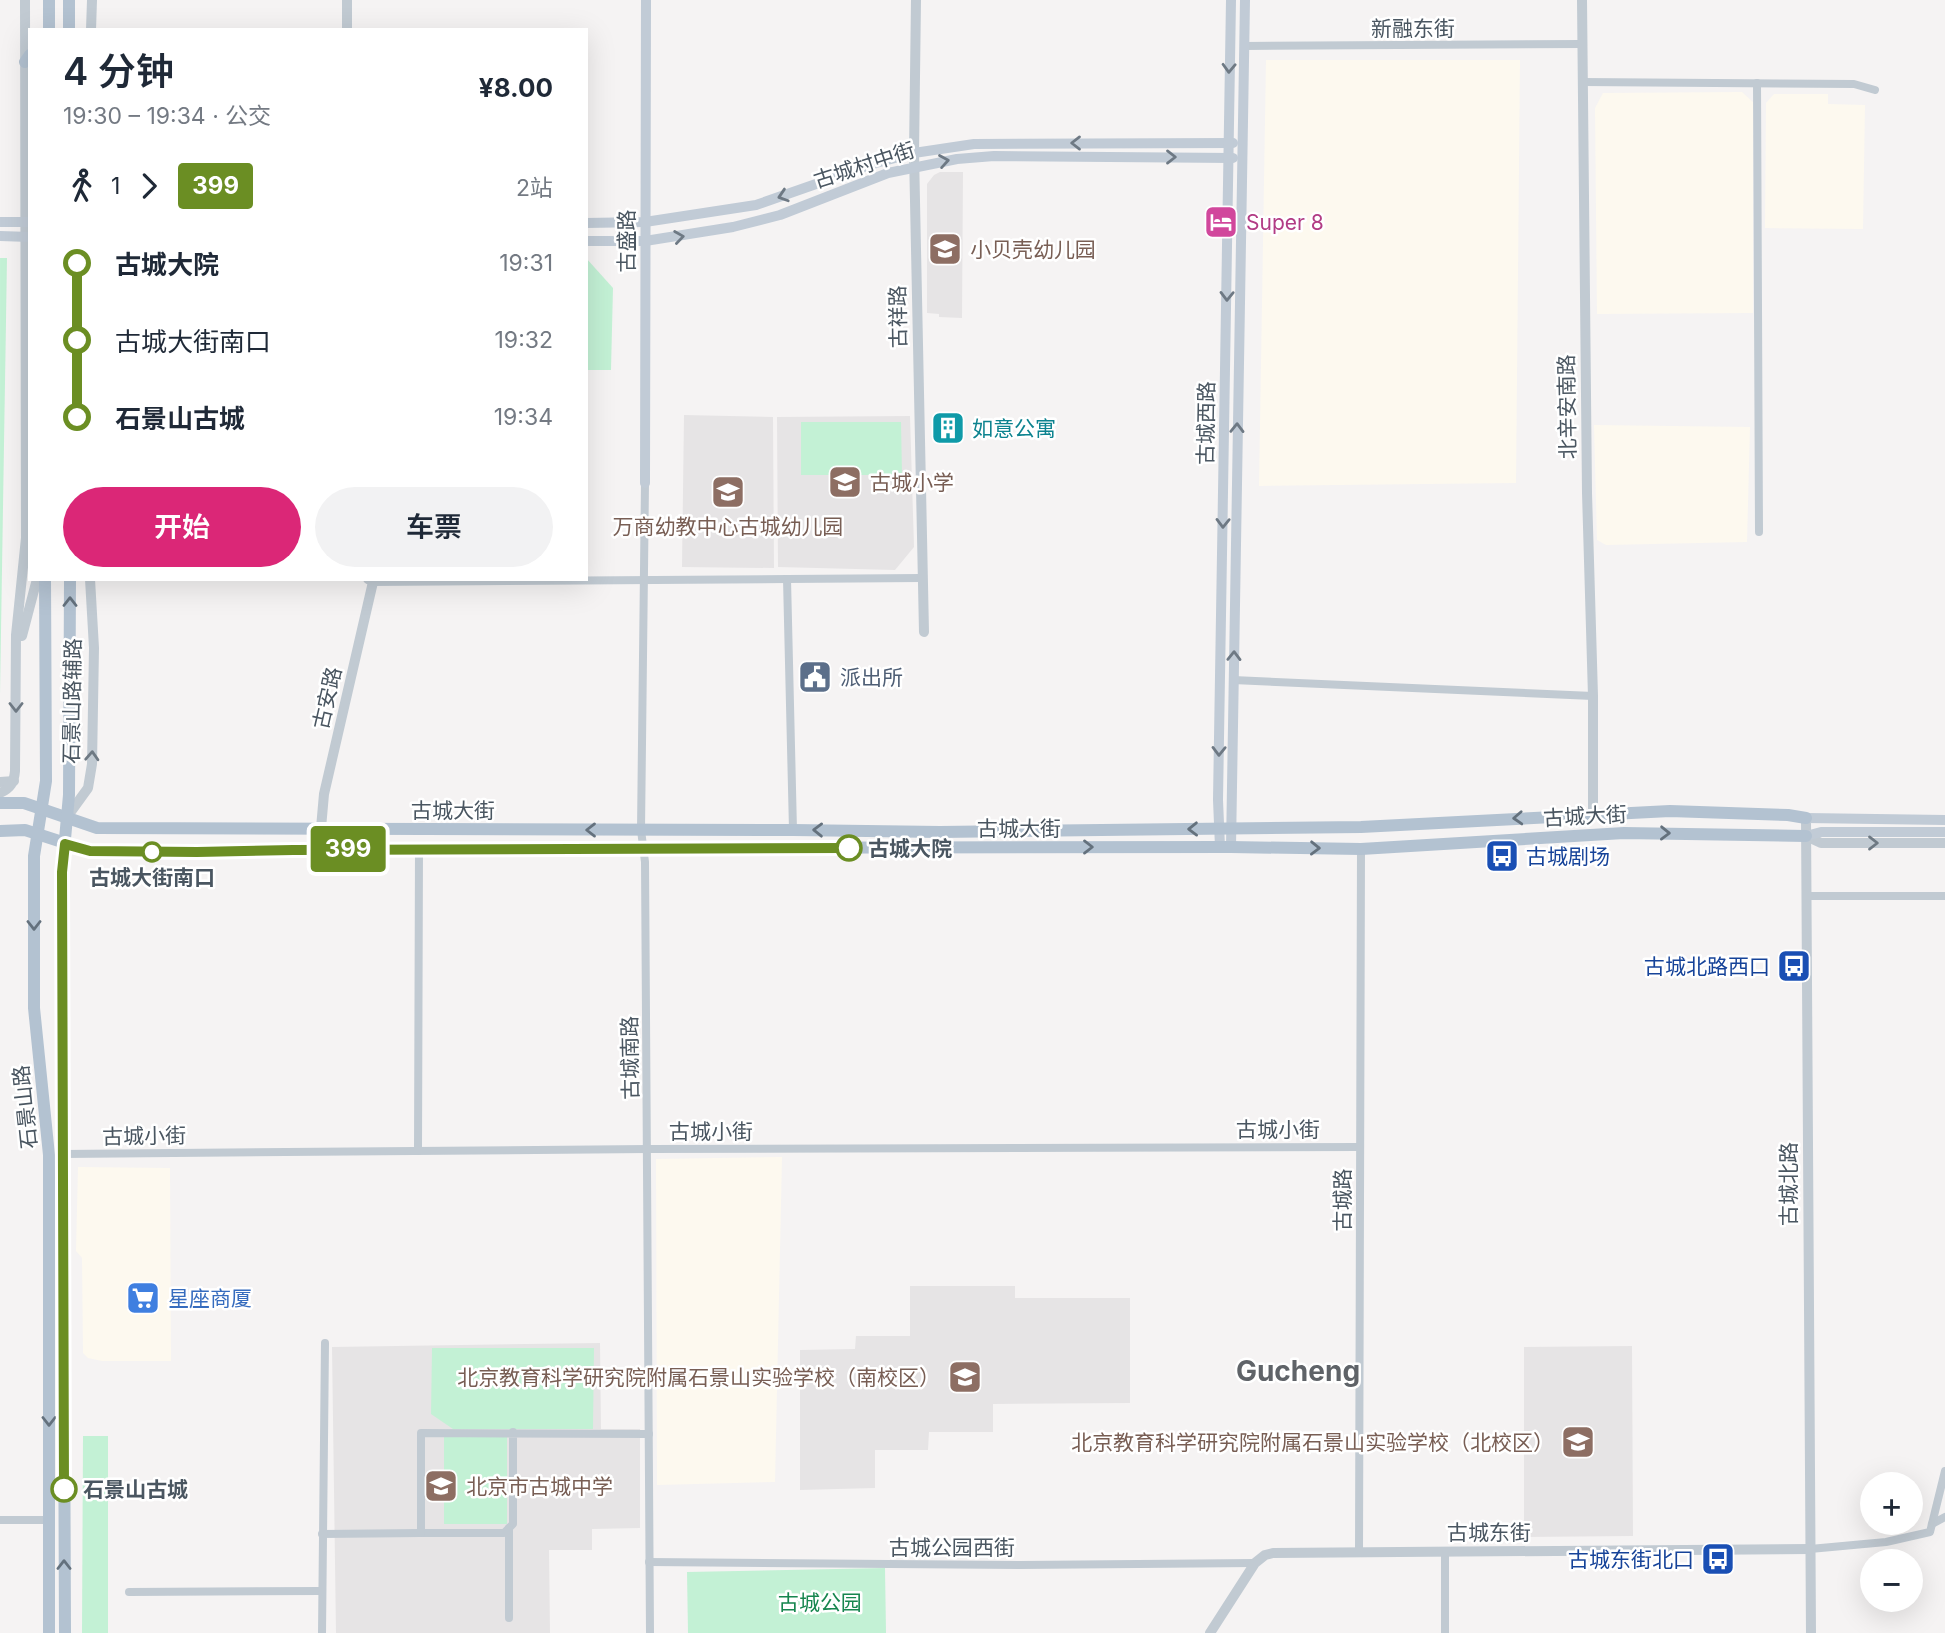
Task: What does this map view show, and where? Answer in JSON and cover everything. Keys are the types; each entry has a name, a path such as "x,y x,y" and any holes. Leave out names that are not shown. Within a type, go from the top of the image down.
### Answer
{"main road":[{"path":"49,28 50,0"},
{"path":"69,0 69,28"},
{"name":"古盛路","path":"645,483 646,0"},
{"name":"古城西路","path":"1226,847 1228,143 1231,0"},
{"name":"古城西路","path":"1225,828 1233,680 1245,0"},
{"name":"古城村中街","path":"588,223 645,222 756,205 876,163 914,153 974,144 1243,143"},
{"name":"古城村中街","path":"588,241 645,241 733,227 780,215 888,173 957,159 994,156 1243,158"},
{"path":"0,222 28,222"},
{"path":"0,236 28,237"},
{"name":"石景山路","path":"45,581 46,781 34,856 34,1008 49,1155 49,1633"},
{"path":"67,817 70,581"},
{"name":"古城大街","path":"0,803 24,803 97,828 940,832 1361,827 1670,811 1806,818"},
{"name":"石景山路","path":"65,1633 62,872 67,817"},
{"path":"1806,818 1945,820"},
{"name":"古城大街","path":"0,831 25,830 90,851 197,852 643,848 1361,849 1624,833 1806,836"},
{"path":"1806,836 1833,831 1945,832"}],"street":[{"path":"0,793 14,781 16,635 26,538 28,222 24,0"},
{"path":"91,28 92,0"},
{"path":"346,0 346,28"},
{"name":"古祥路","path":"916,0 914,167 924,632"},
{"name":"北辛安南路","path":"1582,0 1593,814"},
{"name":"新融东街","path":"1244,46 1582,44"},
{"path":"1583,82 1854,84 1875,90"},
{"path":"1757,83 1759,532"},
{"name":"古城南路","path":"645,483 641,831 645,862 650,1633"},
{"path":"588,580 921,578"},
{"path":"787,579 793,830"},
{"path":"16,666 24,623 36,581"},
{"name":"石景山路辅路","path":"67,817 88,788 92,764 94,648 90,581"},
{"name":"古安路","path":"321,828 324,794 371,581"},
{"path":"1233,680 1593,696"},
{"path":"0,782 14,781"},
{"name":"古城北路","path":"1806,818 1811,1633"},
{"path":"1806,836 1821,843 1945,843"},
{"path":"418,1151 419,849"},
{"name":"古城路","path":"1359,1552 1361,849"},
{"path":"1806,896 1945,896"},
{"name":"古城小街","path":"63,1154 1359,1147"},
{"path":"322,1633 325,1343"},
{"path":"322,1534 504,1533 513,1524 513,1432"},
{"path":"421,1533 421,1433 649,1434"},
{"path":"1810,1549 1886,1542 1930,1532 1945,1471"},
{"path":"1932,1524 1945,1517"},
{"path":"0,1520 49,1520"},
{"path":"509,1528 509,1618"},
{"name":"古城东街","path":"1255,1563 1265,1555 1273,1553 1810,1549"},
{"path":"1444,1633 1445,1552"},
{"name":"古城公园西街","path":"649,1562 1006,1565 1255,1563"},
{"path":"1210,1633 1255,1563"},
{"path":"129,1591 321,1591"}],"shaded area":[{"path":"1266,60 1520,60 1516,483 1259,486"},
{"path":"1742,92 1753,102 1753,313 1597,314 1595,108 1603,93"},
{"path":"1774,94 1828,94 1828,104 1865,105 1863,229 1765,228 1766,103"},
{"name":"小贝壳幼儿园","path":"940,172 963,172 962,318 939,317 939,314 927,313 927,184"},
{"name":"万商幼教中心古城幼儿园","path":"684,415 773,417 774,568 682,567"},
{"name":"古城小学","path":"910,416 914,547 895,570 778,567 777,417"},
{"path":"1594,425 1750,427 1747,542 1606,545 1597,540"},
{"path":"782,1157 775,1482 657,1485 656,1159"},
{"path":"78,1167 170,1168 171,1361 102,1361 88,1358 83,1353 82,1258 76,1251"},
{"name":"北京教育科学研究院附属石景山实验学校（南校区）","path":"910,1286 1015,1286 1015,1298 1130,1298 1130,1403 993,1404 993,1432 929,1432 928,1450 875,1450 875,1488 800,1490 800,1350 855,1349 856,1336 910,1336"},
{"name":"北京市古城中学","path":"600,1343 601,1429 640,1429 640,1528 592,1529 592,1550 549,1550 550,1633 336,1633 332,1347"},
{"name":"北京教育科学研究院附属石景山实验学校（北校区）","path":"1632,1346 1633,1536 1524,1537 1524,1347"}],"green space":[{"path":"0,258 7,258 0,694"},
{"path":"588,260 613,288 611,370 588,370"},
{"path":"801,422 901,422 902,475 801,475"},
{"path":"432,1348 594,1348 593,1429 453,1429 431,1414"},
{"path":"444,1435 507,1436 507,1524 444,1524"},
{"path":"83,1436 108,1436 108,1633 82,1633"},
{"name":"古城公园","path":"885,1568 886,1633 688,1633 687,1572"}],"bus line":[{"name":"399","path":"64,1489 62,872 65,844 90,851 197,852 849,848"}],"place":[{"name":"Super 8","path":"1221,222"},
{"name":"小贝壳幼儿园","path":"945,249"},
{"name":"如意公寓","path":"948,428"},
{"name":"古城小学","path":"845,482"},
{"name":"万商幼教中心古城幼儿园","path":"728,492"},
{"name":"派出所","path":"815,677"},
{"name":"古城大院","path":"849,848"},
{"name":"古城大街南口","path":"152,852"},
{"name":"古城剧场","path":"1502,856"},
{"name":"古城北路西口","path":"1794,966"},
{"name":"星座商厦","path":"143,1298"},
{"name":"北京教育科学研究院附属石景山实验学校（南校区）","path":"965,1377"},
{"name":"北京教育科学研究院附属石景山实验学校（北校区）","path":"1578,1442"},
{"name":"北京市古城中学","path":"441,1486"},
{"name":"石景山古城","path":"64,1489"},
{"name":"古城东街北口","path":"1718,1559"}],"district":[{"name":"Gucheng","path":"1298,1371"}]}
